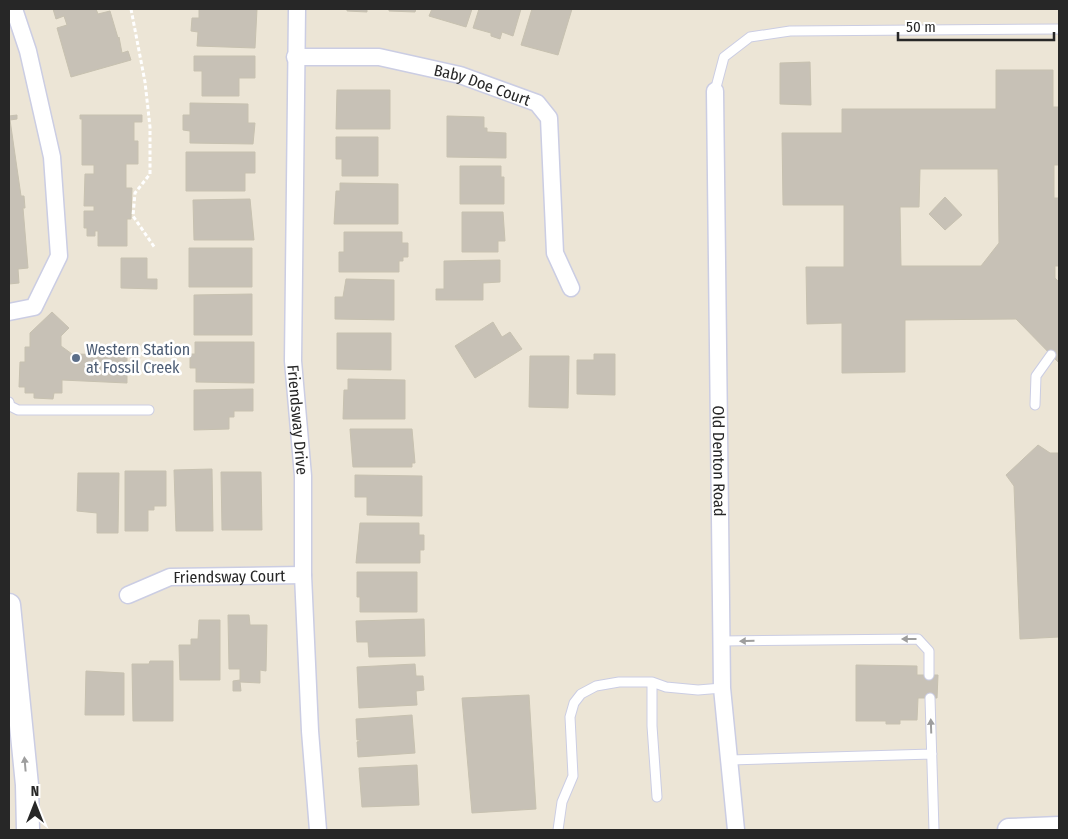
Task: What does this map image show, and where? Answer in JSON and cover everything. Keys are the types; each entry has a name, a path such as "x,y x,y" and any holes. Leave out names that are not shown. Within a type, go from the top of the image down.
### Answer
{"street":[{"path":"9,312 34,307 59,256 52,157 28,51 14,9"},
{"name":"Friendsway Drive","path":"297,9 293,361 303,476 303,575 310,731 318,830"},
{"name":"Baby Doe Court","path":"295,57 379,57 460,76 537,102 548,118 555,253 571,288"},
{"name":"Old Denton Road","path":"715,91 722,688 736,830"},
{"name":"Friendsway Court","path":"128,595 170,577 303,575"},
{"path":"9,605 24,757 28,830"},
{"path":"1009,830 1059,828"}],"lane":[{"path":"715,91 724,57 750,37 790,31 1059,29"},
{"path":"1035,405 1036,376 1051,355"},
{"path":"9,402 10,406 18,410 149,410"},
{"path":"721,641 918,639 929,651 929,675"},
{"path":"558,830 562,802 573,776 570,717 574,703 581,694 596,686 619,682 652,682 666,687 698,690 722,688"},
{"path":"652,682 652,726 657,797"},
{"path":"930,698 934,830"},
{"path":"730,760 932,754"}],"path":[{"path":"131,9 145,82 150,127 150,174 136,193 132,216 155,248"}],"building":[{"path":"53,9 96,9 98,14 110,11 119,37 122,53 128,51 131,60 71,77 57,28 67,25 64,16 56,19"},
{"path":"199,9 257,9 255,48 197,46 198,32 191,31 192,18 199,18"},
{"path":"347,9 367,9 367,12 347,11"},
{"path":"389,9 416,9 415,12 389,11"},
{"path":"432,9 472,9 466,27 429,16"},
{"path":"479,9 521,9 513,36 502,32 500,39 491,36 491,33 473,28"},
{"path":"532,9 572,9 558,55 521,45"},
{"path":"194,56 255,56 255,78 239,78 239,96 202,96 202,71 194,71"},
{"path":"810,62 811,105 780,104 780,63"},
{"path":"996,70 1053,70 1053,107 1059,107 1059,165 1054,165 1054,198 1059,198 1059,266 1055,266 1055,278 1059,282 1059,363 1016,319 905,320 905,372 842,373 842,323 807,324 806,267 844,267 844,205 783,205 782,133 842,133 842,109 996,109","holes":["920,169 998,169 999,243 981,266 901,266 900,207 919,207"]},
{"path":"337,90 390,90 390,129 336,129"},
{"path":"190,103 248,104 248,123 255,123 253,144 190,143 190,131 183,130 183,115 190,115"},
{"path":"17,115 17,119 10,120 21,196 24,196 25,208 23,208 28,268 18,269 19,283 9,284 9,116"},
{"path":"80,115 142,115 142,122 134,122 134,141 138,141 138,164 126,164 126,188 132,188 131,219 127,219 127,246 98,246 98,231 95,231 95,236 87,236 87,228 84,228 84,211 94,211 94,206 84,206 85,174 94,174 94,165 82,165 82,119 80,119"},
{"path":"447,116 484,117 484,128 487,128 487,132 506,133 506,158 447,157"},
{"path":"336,137 378,137 378,176 342,176 342,159 336,159"},
{"path":"186,152 255,152 255,173 245,173 245,191 186,191"},
{"path":"460,166 501,166 501,177 504,177 504,204 460,204"},
{"path":"340,183 398,184 398,224 334,224 336,191 340,191"},
{"path":"945,197 962,215 945,230 929,214"},
{"path":"250,199 254,240 194,240 193,200"},
{"path":"462,212 503,212 505,241 498,241 498,252 462,252"},
{"path":"344,232 402,232 402,243 408,243 408,257 403,257 403,261 399,261 399,272 339,272 339,252 344,252"},
{"path":"189,248 252,248 252,287 189,287"},
{"path":"121,258 147,258 147,279 157,279 157,289 121,288"},
{"path":"500,260 500,282 483,283 483,300 436,300 436,289 444,289 444,261"},
{"path":"346,279 394,280 394,320 335,319 335,297 343,297"},
{"path":"252,294 252,335 194,335 194,295"},
{"name":"Western Station at Fossil Creek","path":"52,312 69,328 61,336 61,346 72,354 127,355 127,383 62,380 62,393 54,393 53,399 34,398 34,393 25,393 25,387 19,387 20,362 25,362 25,347 30,347 30,333"},
{"path":"493,322 502,337 510,332 522,349 475,378 455,346"},
{"path":"337,333 391,333 391,370 337,369"},
{"path":"195,342 254,342 254,383 196,382 196,368 190,368 190,354 195,354"},
{"path":"594,354 615,354 615,395 577,394 577,360 594,360"},
{"path":"530,356 569,356 568,408 529,407"},
{"path":"348,379 405,380 405,419 343,419 344,390 348,390"},
{"path":"253,389 253,411 234,411 234,417 229,417 229,429 194,430 194,390"},
{"path":"350,429 412,429 415,463 412,463 412,467 353,467"},
{"path":"1038,445 1050,453 1059,453 1059,637 1020,639 1014,486 1006,475"},
{"path":"212,469 213,531 176,531 174,470"},
{"path":"125,471 166,471 166,506 154,506 154,510 148,510 148,531 125,531"},
{"path":"221,472 261,472 262,530 222,530"},
{"path":"78,473 119,473 118,533 97,533 97,513 77,511"},
{"path":"355,475 422,476 422,516 367,515 367,497 355,497"},
{"path":"360,523 419,523 419,535 424,535 424,550 420,550 420,563 356,563"},
{"path":"357,572 417,572 417,612 360,612 360,597 357,597"},
{"path":"228,615 249,615 250,625 267,625 266,671 260,670 260,683 240,682 241,691 233,691 233,681 240,680 240,669 229,669"},
{"path":"424,619 425,656 369,657 368,642 357,642 356,621"},
{"path":"199,620 220,620 220,680 180,680 179,645 191,645 191,639 198,639"},
{"path":"150,661 173,661 173,721 133,721 132,664 149,664"},
{"path":"415,664 416,676 423,676 424,690 416,691 417,705 359,708 357,667"},
{"path":"856,665 917,666 917,675 938,675 937,698 918,698 917,720 900,720 900,724 886,724 886,721 856,721"},
{"path":"86,671 124,673 124,715 85,715"},
{"path":"529,695 536,809 472,813 462,698"},
{"path":"412,715 415,753 358,757 357,742 361,740 357,740 356,719"},
{"path":"417,765 419,805 362,807 359,768"}],"place":[{"name":"Western Station at Fossil Creek","path":"76,358"}]}
